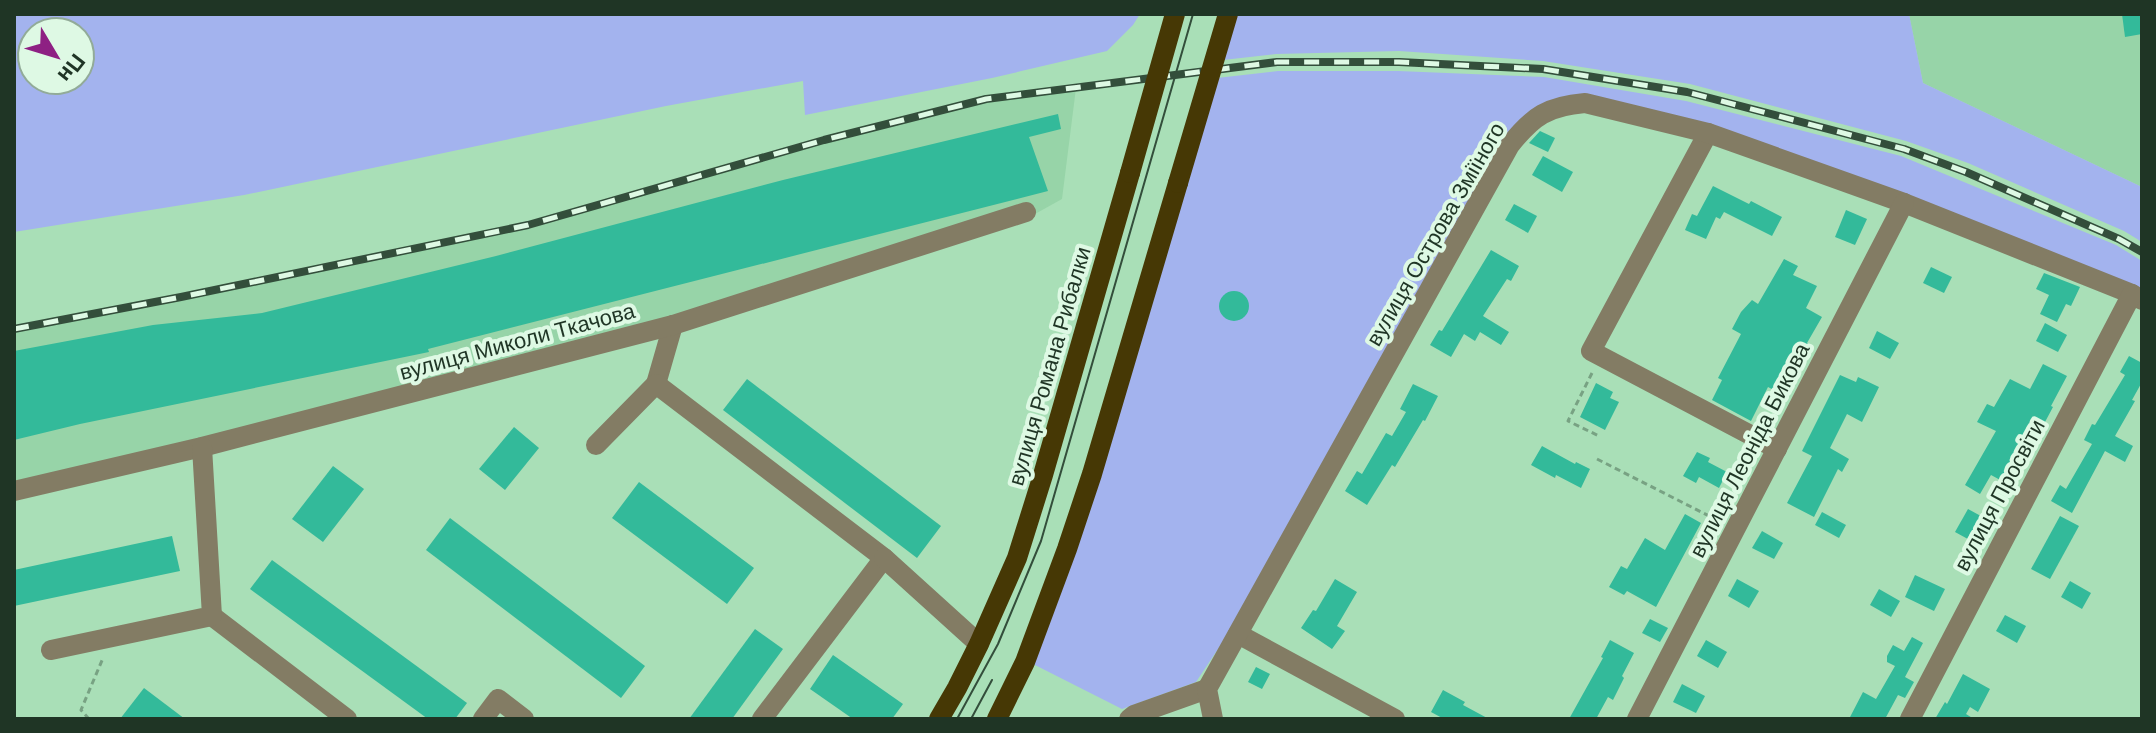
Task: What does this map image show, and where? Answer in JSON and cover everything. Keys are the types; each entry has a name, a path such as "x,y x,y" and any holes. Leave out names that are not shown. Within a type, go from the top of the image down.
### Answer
{"main road":[{"name":"вулиця Романа Рибалки","path":"939,719 979,644 1017,558 1175,14"},
{"path":"997,719 1025,662 1092,474 1228,14"}],"street":[{"name":"вулиця Острова Зміїного","path":"1207,689 1510,145 1526,125 1555,108 1585,103 1708,133 1904,203 2137,297"},
{"path":"1708,133 1591,351 1777,449"},
{"name":"вулиця Леоніда Бикова","path":"1637,719 1904,203"},
{"name":"вулиця Миколи Ткачова","path":"14,491 202,447 673,325 1026,212"},
{"name":"вулиця Просвіти","path":"1910,719 2137,297"},
{"path":"596,445 656,384 673,325"},
{"path":"656,384 884,558 979,644"},
{"path":"202,447 212,616"},
{"path":"762,719 884,558"},
{"path":"51,650 212,616 347,719"},
{"path":"1238,634 1395,719"},
{"path":"1129,719 1207,689 1213,719"},
{"path":"483,719 498,699 524,719"}],"path":[{"path":"1599,436 1568,421 1601,356"},
{"path":"1597,459 1735,529"},
{"path":"89,719 81,710 112,637"}],"shaded area":[{"path":"14,14 1140,14 1107,51 992,78 805,115 803,81 666,106 244,195 14,232"},
{"path":"1235,14 1909,14 1923,83 2142,187 2142,242 2124,231 1968,163 1906,141 1690,84 1543,61 1399,51 1276,54 1223,60"},
{"path":"1909,14 2142,14 2142,187 1923,83"},
{"path":"1278,71 1398,71 1544,77 1686,101 1901,156 2116,245 2142,261 2142,295 1707,129 1544,106 1230,631 1196,682 1122,709 1031,663 1217,78"},
{"path":"1076,88 1062,199 1026,219 202,447 14,491 14,328 528,225 986,99"}],"building":[{"path":"2122,14 2142,14 2142,34 2125,37"},
{"path":"1058,114 1061,129 1029,137 1048,191 428,349 429,352 14,440 14,351 153,325 262,313 496,256 783,180"},
{"path":"1540,131 1555,138 1548,152 1529,143"},
{"path":"1543,156 1573,172 1562,192 1532,175"},
{"path":"1713,186 1782,217 1772,236 1724,212 1720,219 1716,217 1706,239 1685,230 1692,214 1697,216"},
{"path":"1514,204 1537,216 1528,233 1505,220"},
{"path":"1846,210 1867,219 1855,245 1835,237"},
{"path":"1491,250 1519,266 1483,316 1509,332 1501,345 1480,332 1475,341 1464,334 1451,357 1430,345 1439,330 1442,331"},
{"path":"1784,259 1798,266 1793,275 1817,286 1806,308 1822,317 1783,395 1768,387 1751,421 1712,400 1722,380 1718,378 1741,334 1732,329 1752,300 1758,304"},
{"path":"1931,267 1952,277 1944,293 1923,283"},
{"path":"2044,273 2080,287 2071,306 2066,304 2057,322 2040,314 2049,295 2036,289"},
{"path":"1234,291 1240,292 1248,300 1248,312 1240,320 1234,321 1228,320 1220,312 1219,306 1220,300 1228,292"},
{"path":"2045,323 2067,335 2058,352 2036,341"},
{"path":"1877,331 1899,343 1890,359 1869,348"},
{"path":"2129,356 2142,363 2142,382 2115,436 2133,446 2125,462 2105,451 2072,513 2051,501 2060,485 2066,489 2092,444 2084,440 2125,375 2120,372"},
{"path":"2043,364 2067,376 2051,406 2045,422 2048,424 2037,446 2027,441 2004,482 1991,475 1980,494 1965,485 1996,431 1977,422 1987,404 1994,407 2010,379 2030,389"},
{"path":"1840,375 1856,382 1858,377 1879,387 1862,422 1847,414 1830,448 1849,459 1842,472 1838,469 1814,517 1787,503 1812,456 1802,451"},
{"path":"747,379 941,526 917,558 723,410"},
{"path":"1596,383 1613,392 1610,398 1619,402 1605,430 1580,417"},
{"path":"1413,384 1438,396 1425,421 1367,505 1345,491 1357,471 1362,474 1386,433 1392,436 1406,412 1400,409"},
{"path":"514,427 539,448 505,490 479,469"},
{"path":"1542,446 1590,469 1581,488 1531,465"},
{"path":"1697,452 1727,472 1719,488 1699,477 1696,483 1683,476"},
{"path":"333,466 364,489 323,542 292,519"},
{"path":"639,482 754,568 727,604 612,518"},
{"path":"1968,509 1990,521 1977,544 1955,532"},
{"path":"1822,512 1846,525 1839,538 1815,525"},
{"path":"1685,514 1701,523 1656,607 1627,591 1624,595 1609,587 1621,566 1627,569 1645,538 1665,550"},
{"path":"2060,516 2079,526 2050,579 2031,569"},
{"path":"450,518 645,666 621,698 426,550"},
{"path":"1762,531 1783,543 1774,559 1752,548"},
{"path":"172,536 180,571 14,606 14,570"},
{"path":"272,560 467,703 455,719 428,719 250,589"},
{"path":"1915,575 1945,589 1934,611 1905,597"},
{"path":"1335,579 1357,592 1337,626 1345,631 1332,649 1301,628 1313,610 1316,611"},
{"path":"1737,579 1759,591 1749,608 1728,596"},
{"path":"2070,581 2091,593 2082,609 2061,597"},
{"path":"1879,589 1900,601 1891,617 1870,605"},
{"path":"2005,615 2026,626 2017,643 1996,631"},
{"path":"1650,619 1668,628 1660,642 1642,633"},
{"path":"755,629 783,649 732,719 689,719"},
{"path":"1912,637 1923,643 1905,677 1914,682 1905,698 1898,695 1885,719 1849,719 1863,692 1876,699 1895,666 1887,662 1893,645 1904,651"},
{"path":"1610,640 1634,653 1613,700 1608,697 1596,719 1569,719 1603,658"},
{"path":"1706,640 1727,652 1718,668 1697,656"},
{"path":"833,655 903,704 892,719 853,719 810,689"},
{"path":"1256,667 1270,674 1262,689 1248,682"},
{"path":"1963,674 1990,689 1978,712 1970,707 1966,714 1974,719 1935,719 1945,702 1947,704"},
{"path":"1682,684 1705,696 1696,713 1673,702"},
{"path":"144,688 185,719 120,719"},
{"path":"1443,690 1489,719 1444,719 1431,712"}],"tram line":[{"path":"957,719 998,644 1041,541 1193,14"},
{"path":"971,719 992,680"}],"railway":[{"path":"14,329 528,225 824,140 986,99 1277,62 1399,62 1543,69 1687,92 1904,149 1966,172 2142,252"}]}
